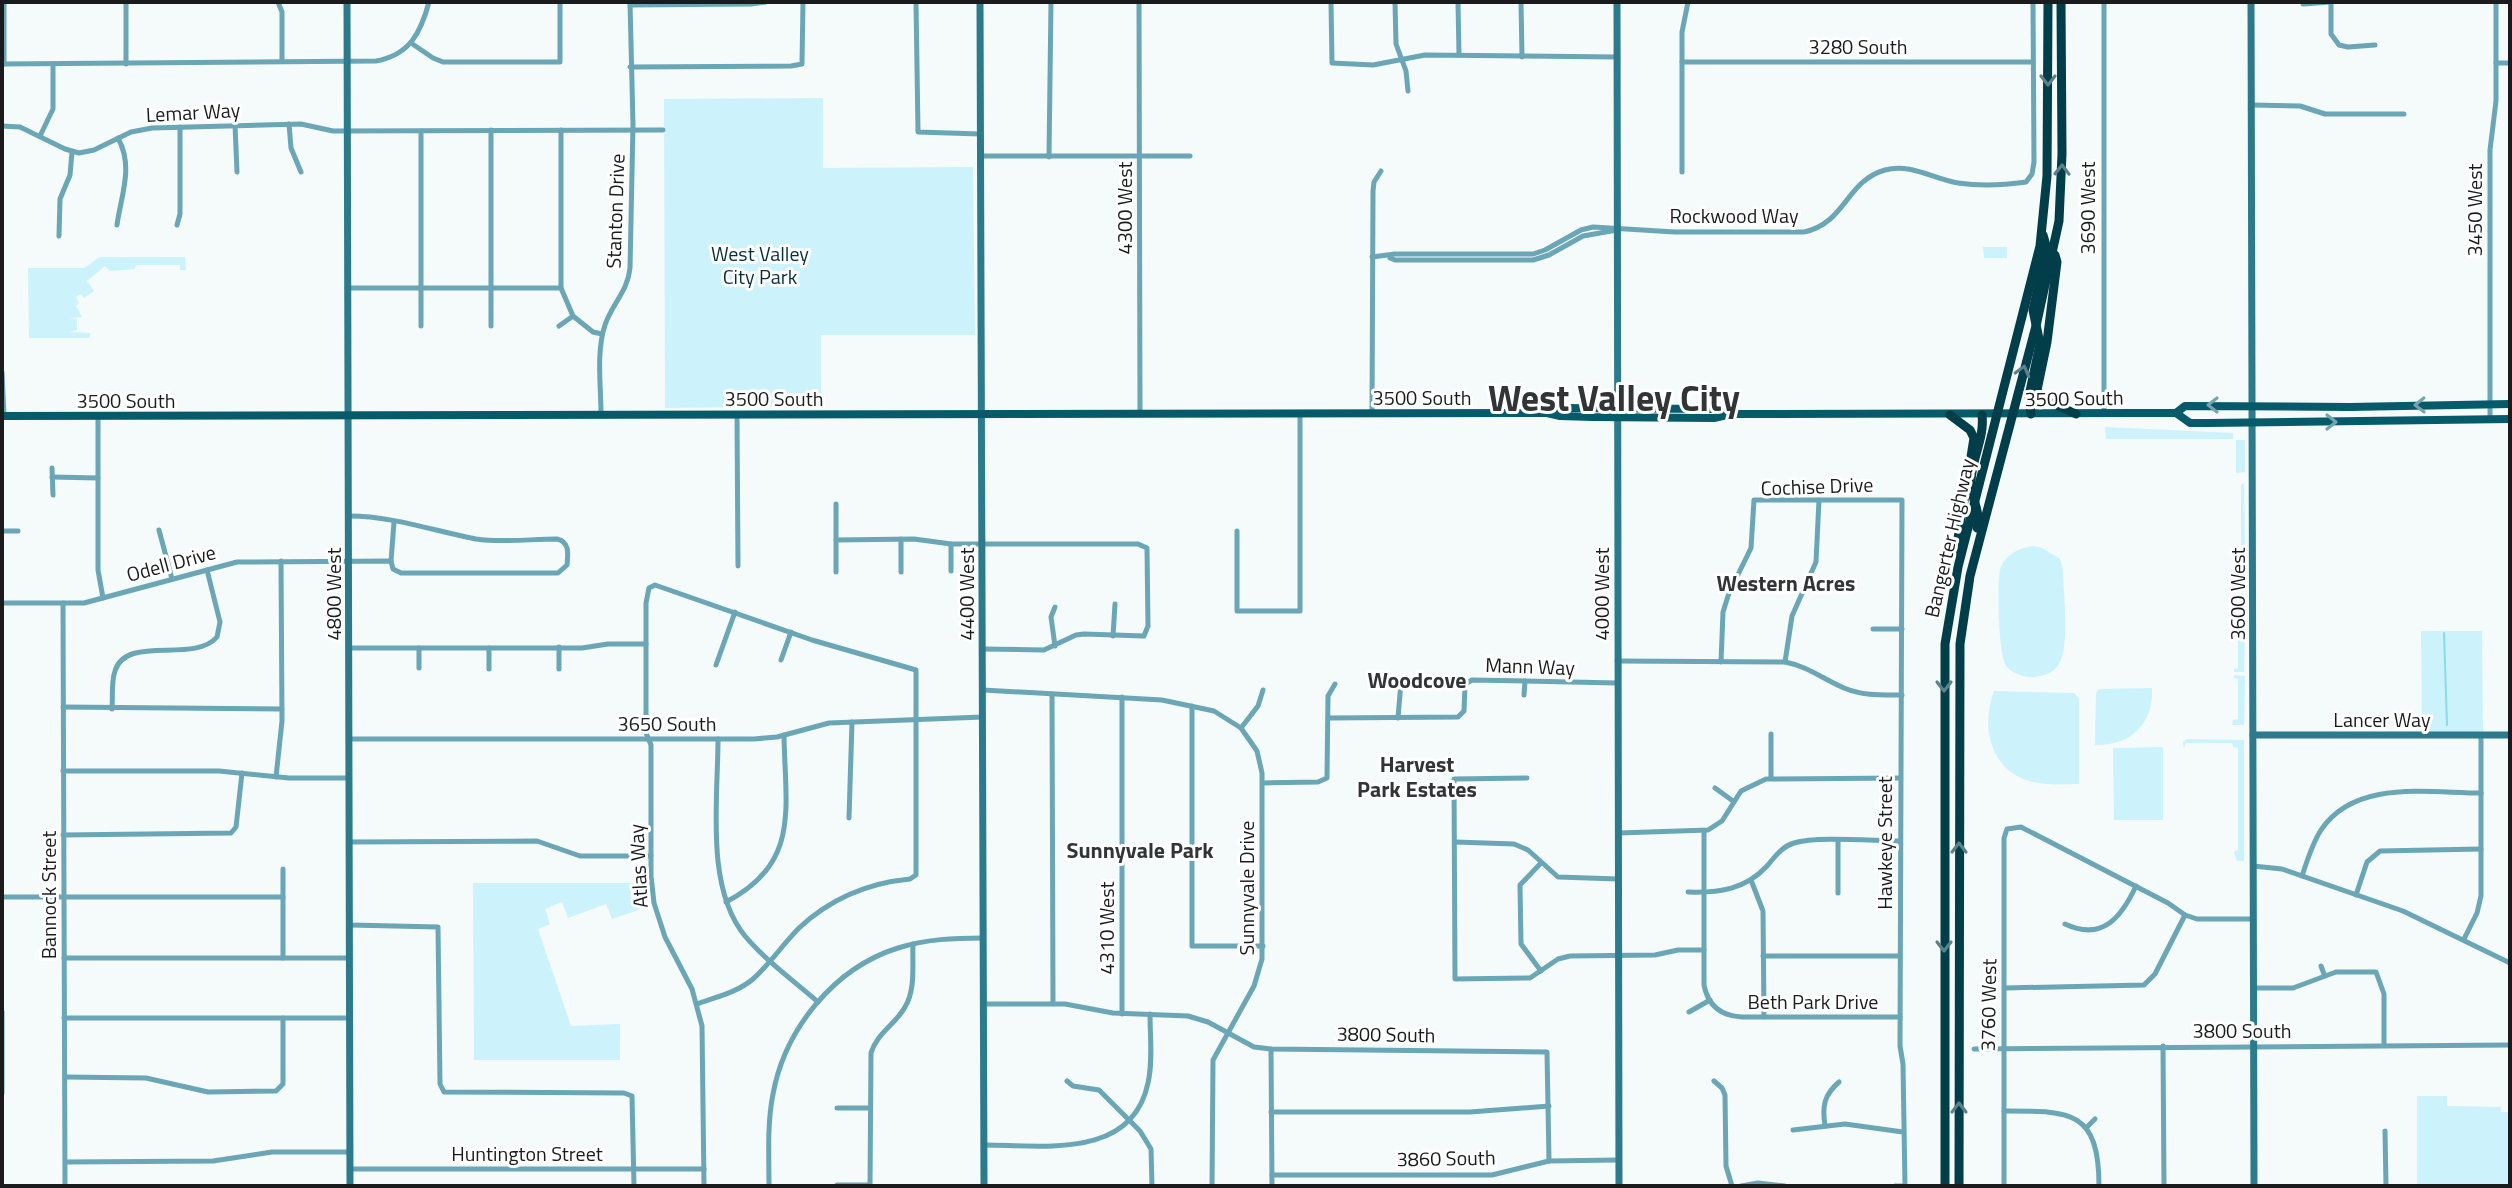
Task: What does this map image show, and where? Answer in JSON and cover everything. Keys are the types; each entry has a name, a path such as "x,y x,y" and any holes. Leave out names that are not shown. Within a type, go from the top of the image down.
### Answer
{"highway":[{"name":"Bangerter Highway","path":"1945,1186 1945,654 1953,585 2042,231 2047,176 2048,2"},
{"name":"Bangerter Highway","path":"1959,1186 1959,674 1966,597 2054,248 2062,181 2061,48 2055,36 2058,2"},
{"path":"2031,414 2030,391 2040,347 2033,306 2047,249 2042,231"},
{"path":"2054,248 2057,262 2048,336 2037,390 2043,399 2076,414"},
{"path":"1945,654 1946,600 1974,440 1970,430 1950,415"},
{"path":"1966,597 1965,575 1979,517 1971,479 1981,438 1982,415"}],"main road":[{"name":"3500 South","path":"2176,413 2185,406 2510,404"},
{"name":"3500 South","path":"3,416 1300,413 1547,413 1560,416 1718,409 1731,414 2176,413 2190,423 2510,419"}],"street":[{"path":"4,2 3,64 389,58 411,43 422,27 429,2"},
{"path":"126,2 126,64"},
{"path":"278,2 282,12 282,61"},
{"name":"4800 West","path":"347,2 350,1186"},
{"path":"411,43 443,62 560,62 560,2"},
{"path":"630,4 766,2"},
{"path":"630,67 802,64 803,2"},
{"path":"916,2 918,132 980,134"},
{"name":"4400 West","path":"980,2 984,1186"},
{"path":"1049,157 1051,2"},
{"name":"4300 West","path":"1139,2 1140,414"},
{"path":"1331,2 1332,63 1373,65 1425,55 1617,57"},
{"path":"1395,2 1396,44 1408,91"},
{"path":"1458,2 1459,55"},
{"path":"1521,2 1522,57"},
{"name":"4000 West","path":"1617,2 1619,1186"},
{"path":"1682,172 1682,32 1688,2"},
{"path":"2033,2 2033,62"},
{"name":"3690 West","path":"2104,2 2104,413"},
{"name":"3600 West","path":"2251,2 2254,1186"},
{"path":"2303,4 2331,2 2331,30 2336,43 2348,47 2375,45"},
{"name":"3450 West","path":"2490,419 2490,150 2496,101 2496,2"},
{"name":"Stanton Drive","path":"601,415 602,334 630,274 633,130 630,4"},
{"name":"3280 South","path":"1682,62 2033,62"},
{"name":"Rockwood Way","path":"1372,257 1395,260 1533,260 1549,255 1583,236 1617,230 1810,231 1832,219 1860,183 1889,169 1910,169 1966,184 2026,182 2032,174 2033,62"},
{"path":"2496,63 2510,63"},
{"path":"40,136 53,109 53,64"},
{"path":"2252,105 2300,106 2325,114 2404,114"},
{"path":"289,124 291,148 301,172"},
{"name":"Lemar Way","path":"72,152 94,150 143,129 180,127 289,124 347,131 663,130"},
{"path":"235,125 237,172"},
{"path":"2,126 20,127 72,152 70,175 60,199 59,236"},
{"path":"177,225 180,214 180,127"},
{"path":"421,130 421,326"},
{"path":"491,130 491,326"},
{"path":"561,130 561,288 566,306 573,316 593,332 602,334"},
{"path":"117,225 126,171 125,152 118,138"},
{"path":"981,156 1190,156"},
{"path":"1372,413 1373,187 1381,171"},
{"path":"347,288 561,288"},
{"path":"559,326 573,316"},
{"path":"2,372 3,416"},
{"path":"1237,531 1237,611 1300,611 1300,413"},
{"path":"737,415 738,566"},
{"path":"98,416 98,570 103,598"},
{"path":"52,468 53,495"},
{"path":"52,477 98,478"},
{"name":"Cochise Drive","path":"1721,662 1723,612 1751,548 1754,500 1902,500"},
{"path":"1785,662 1792,616 1816,562 1819,500"},
{"name":"Hawkeye Street","path":"1902,500 1900,1017 1905,1186"},
{"path":"836,504 836,572"},
{"path":"349,516 378,517 394,522 391,561"},
{"name":"Odell Drive","path":"2,603 84,603 242,561 391,561 394,570 401,573 562,572 568,563 567,546 562,540 481,540 394,522"},
{"path":"159,530 172,579"},
{"path":"2,531 18,531"},
{"path":"901,539 901,572"},
{"path":"836,540 1143,545 1148,551 1148,630 1142,637 1076,635 1044,650 983,649"},
{"path":"951,544 951,571"},
{"path":"276,777 282,709 281,561"},
{"path":"112,709 114,673 125,657 139,652 201,648 217,637 220,622 207,570"},
{"name":"Atlas Way","path":"704,1186 703,1045 697,1004 689,981 668,946 652,893 651,745 646,733 646,597 651,586 664,586 735,612"},
{"name":"Bannock Street","path":"63,603 65,1186"},
{"path":"1113,636 1115,604"},
{"path":"1055,607 1051,617 1055,646"},
{"path":"697,1004 744,986 799,929 832,903 867,887 910,879 916,875 916,670 735,612 716,665"},
{"path":"1873,629 1902,629"},
{"path":"781,660 791,632"},
{"path":"349,648 646,644"},
{"path":"559,647 559,669"},
{"path":"419,648 419,668"},
{"path":"489,648 489,669"},
{"path":"1617,661 1785,662 1807,668 1852,691 1902,695"},
{"name":"Mann Way","path":"1328,718 1458,717 1464,712 1464,686 1469,681 1617,683"},
{"path":"1524,695 1525,681"},
{"path":"1398,718 1401,682"},
{"path":"1263,783 1315,783 1326,780 1329,694 1335,684"},
{"path":"983,690 1162,700 1220,713 1241,728 1256,710 1263,690"},
{"path":"1052,694 1053,1004"},
{"name":"4310 West","path":"1122,697 1122,1014"},
{"path":"1192,706 1192,946 1263,946"},
{"path":"63,707 282,709"},
{"name":"3650 South","path":"349,739 754,739 784,735 817,725 983,717"},
{"path":"849,818 852,722"},
{"name":"Sunnyvale Drive","path":"1212,1186 1213,1065 1257,980 1263,946 1263,783 1257,751 1241,728"},
{"path":"1771,734 1771,778"},
{"path":"726,902 758,882 778,852 784,828 784,735"},
{"name":"Lancer Way","path":"2253,735 2510,735"},
{"path":"2464,939 2481,902 2481,735"},
{"path":"718,739 718,867 726,902 745,935 818,1002"},
{"path":"63,771 219,771 276,777 349,778"},
{"path":"63,835 231,833 236,827 242,773"},
{"path":"1527,778 1454,779 1455,979 1525,979 1558,959 1570,956 1704,950"},
{"path":"1618,833 1704,832 1722,821 1733,801 1750,785 1771,778 1900,778"},
{"path":"1715,788 1733,801"},
{"path":"2302,876 2321,829 2336,813 2354,802 2386,793 2481,793"},
{"name":"3760 West","path":"2004,1186 2004,838 2009,827 2021,827 2136,886"},
{"path":"1689,1012 1710,1000 1705,989 1704,832"},
{"path":"350,842 537,841 580,856 651,856"},
{"path":"1688,892 1729,890 1751,880 1790,844 1803,841 1900,841"},
{"path":"1838,841 1838,893"},
{"path":"1455,842 1514,844 1528,850 1553,874 1564,878 1618,879"},
{"path":"2356,895 2367,862 2380,851 2481,849"},
{"path":"1541,863 1520,885 1519,934 1524,952 1541,971"},
{"path":"2253,866 2277,867 2424,919 2510,963"},
{"path":"283,869 283,958"},
{"path":"1751,880 1762,906 1764,1017"},
{"path":"2065,924 2078,928 2108,925 2123,912 2136,886 2185,915 2202,919 2253,919"},
{"path":"2,897 283,897"},
{"path":"2005,988 2144,985 2155,974 2185,915"},
{"path":"350,925 438,927 442,1091 449,1094 624,1093 632,1096 634,1186"},
{"path":"769,1186 769,1114 777,1076 793,1038 818,1002 838,981 896,948 947,939 983,938"},
{"path":"837,1185 870,1185 871,1053 876,1039 901,1013 910,998 913,944"},
{"path":"1763,956 1900,956"},
{"path":"64,958 350,958"},
{"path":"2321,966 2324,974"},
{"path":"2254,988 2293,988 2324,974 2376,972 2384,994 2384,1045"},
{"name":"Beth Park Drive","path":"1710,1000 1718,1010 1730,1016 1900,1017"},
{"name":"3800 South","path":"983,1004 1053,1004 1122,1014 1188,1016 1228,1032 1254,1047 1271,1049 1547,1052 1549,1106"},
{"path":"2,1012 2,1093"},
{"path":"984,1145 1089,1143 1113,1133 1129,1120 1141,1103 1149,1080 1150,1014"},
{"path":"64,1018 350,1018"},
{"path":"65,1077 146,1078 208,1092 272,1092 280,1089 283,1078 283,1018"},
{"name":"3800 South","path":"1974,1049 2510,1045"},
{"path":"2163,1046 2164,1186"},
{"path":"1271,1049 1272,1186"},
{"path":"1067,1081 1073,1086 1099,1090 1144,1136 1151,1149 1152,1186"},
{"path":"1714,1081 1725,1095 1726,1166 1732,1186"},
{"path":"1825,1126 1824,1101 1839,1082"},
{"path":"1271,1112 1470,1112 1549,1106 1549,1161"},
{"path":"837,1108 870,1108"},
{"path":"2004,1111 2059,1112 2076,1119 2086,1128 2097,1148 2099,1186"},
{"path":"2086,1128 2095,1119"},
{"path":"1793,1130 1851,1124 1885,1132 1903,1132"},
{"path":"2385,1131 2386,1186"},
{"path":"66,1162 213,1161 264,1153 350,1152"},
{"name":"3860 South","path":"1272,1175 1496,1175 1549,1161 1618,1160"},
{"name":"Huntington Street","path":"350,1169 704,1169"},
{"path":"1741,1186 1758,1183 1785,1186"},
{"path":"1895,1186 1905,1186"}],"green space":[{"name":"West Valley City Park","path":"823,98 823,168 973,167 975,335 821,335 821,406 665,408 664,99"},
{"path":"1983,247 2007,247 2007,258 1984,258"},
{"path":"100,257 185,257 186,270 180,270 180,265 136,265 135,269 110,271 105,266 87,281 94,291 84,298 81,294 76,297 79,303 76,306 82,317 69,318 77,319 77,330 69,332 90,333 90,338 29,338 28,268 84,268"},
{"path":"2105,427 2233,433 2233,439 2106,439"},
{"path":"2236,440 2245,440 2245,472 2236,473"},
{"path":"2244,483 2244,556 2241,553 2241,485"},
{"path":"2033,546 2060,559 2065,620 2061,659 2053,671 2038,677 2020,675 2007,667 2000,636 2000,570 2009,556"},
{"path":"2236,615 2245,616 2244,672 2234,672 2238,668 2238,622 2233,620"},
{"path":"2421,631 2482,631 2483,732 2422,732"},
{"path":"2234,675 2245,676 2244,725 2232,725 2233,720 2238,719 2238,679"},
{"path":"2152,688 2149,712 2137,730 2119,742 2095,745 2096,693 2099,689"},
{"path":"1994,691 2074,693 2079,698 2079,784 2035,783 2015,775 2005,766 1997,756 1989,731 1988,718"},
{"path":"2186,739 2244,740 2244,861 2237,861 2234,852 2238,850 2238,748 2233,747 2232,743 2186,743 2184,748"},
{"path":"2163,747 2163,820 2114,820 2113,748"},
{"path":"473,883 644,883 647,907 612,919 606,904 568,918 562,902 545,909 550,924 538,929 571,1026 620,1024 620,1060 474,1060"},
{"path":"2417,1096 2447,1096 2447,1106 2501,1107 2501,1112 2510,1112 2510,1186 2417,1186"}],"waterway":[{"path":"2444,633 2447,725"}],"district":[{"name":"West Valley City","path":"1614,397"},
{"name":"Western Acres","path":"1786,583"},
{"name":"Woodcove","path":"1417,680"},
{"name":"Harvest Park Estates","path":"1417,776"},
{"name":"Sunnyvale Park","path":"1140,850"}]}
